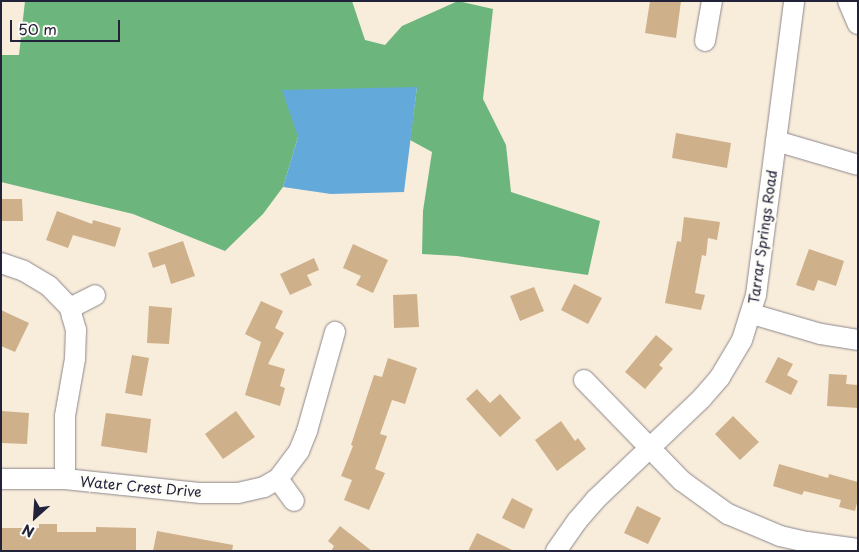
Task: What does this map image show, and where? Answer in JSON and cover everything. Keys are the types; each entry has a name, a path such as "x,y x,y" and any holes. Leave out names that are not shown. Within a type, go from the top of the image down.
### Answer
{"street":[{"path":"705,41 712,1"},
{"name":"Tarrar Springs Road","path":"556,551 577,521 595,500 648,447 702,398 736,353 752,314 756,296 794,1"},
{"path":"848,1 858,24"},
{"path":"776,141 858,165"},
{"path":"1,263 36,277 49,286 70,308 76,330 75,359 65,416 65,479"},
{"path":"70,308 95,295"},
{"path":"752,314 821,334 858,340"},
{"name":"Water Crest Drive","path":"1,479 65,479 210,493 250,491 278,479 299,451 335,332"},
{"path":"584,380 682,481 704,498 753,526 807,542 858,549"},
{"path":"278,479 294,501"}],"green space":[{"path":"25,1 352,1 365,40 385,45 402,26 458,1 493,9 483,99 506,145 511,192 600,221 588,275 457,256 422,254 423,211 432,152 410,140 417,87 298,137 283,187 263,214 225,251 133,214 1,182 1,55 19,55"}],"water":[{"path":"417,87 404,192 331,194 283,187 298,137 282,90"}],"building":[{"path":"650,1 681,1 676,38 645,33"},
{"path":"676,133 731,143 727,168 672,158"},
{"path":"1,199 22,199 23,221 1,221"},
{"path":"57,211 92,224 93,220 121,228 115,247 73,235 68,248 46,240"},
{"path":"684,217 720,222 717,240 708,238 706,256 702,255 695,293 705,295 701,310 665,303 677,241 681,242"},
{"path":"183,241 195,276 171,284 165,264 153,268 148,253"},
{"path":"353,244 388,260 373,293 356,285 361,276 343,268"},
{"path":"809,249 844,261 836,286 818,280 814,291 796,285"},
{"path":"314,258 319,270 307,275 312,285 290,295 280,274"},
{"path":"574,284 602,298 588,324 561,310"},
{"path":"534,287 544,311 520,321 510,296"},
{"path":"417,294 419,327 394,328 393,295"},
{"path":"261,301 283,311 275,328 284,333 268,364 285,369 280,386 285,388 280,406 245,395 261,342 245,334"},
{"path":"149,306 172,308 169,344 147,343"},
{"path":"1,310 29,323 15,352 1,346"},
{"path":"656,335 673,349 659,365 663,368 645,389 625,372"},
{"path":"132,355 149,358 142,396 125,393"},
{"path":"778,357 793,364 787,375 798,381 791,395 765,382"},
{"path":"388,358 417,368 405,404 392,400 380,434 387,436 375,469 385,473 369,510 344,500 352,480 341,476 353,446 351,445 374,375 382,377"},
{"path":"829,374 847,375 846,384 858,385 858,408 827,406"},
{"path":"477,389 490,403 500,394 521,418 500,437 466,399"},
{"path":"1,411 29,413 27,444 1,443"},
{"path":"236,411 255,437 223,459 205,434"},
{"path":"106,413 151,419 147,453 101,446"},
{"path":"733,416 759,442 740,460 715,434"},
{"path":"561,421 575,441 578,438 586,449 557,471 535,440"},
{"path":"779,464 828,478 829,474 858,482 858,499 855,511 839,507 841,500 804,491 802,495 773,486"},
{"path":"512,498 533,509 524,529 502,518"},
{"path":"637,506 661,518 648,544 624,533"},
{"path":"39,524 57,524 57,532 96,532 96,527 136,528 136,551 1,551 1,528 39,528"},
{"path":"340,526 372,551 331,551 334,546 328,541"},
{"path":"157,531 233,545 232,551 153,551"},
{"path":"477,533 514,551 468,551"}]}
